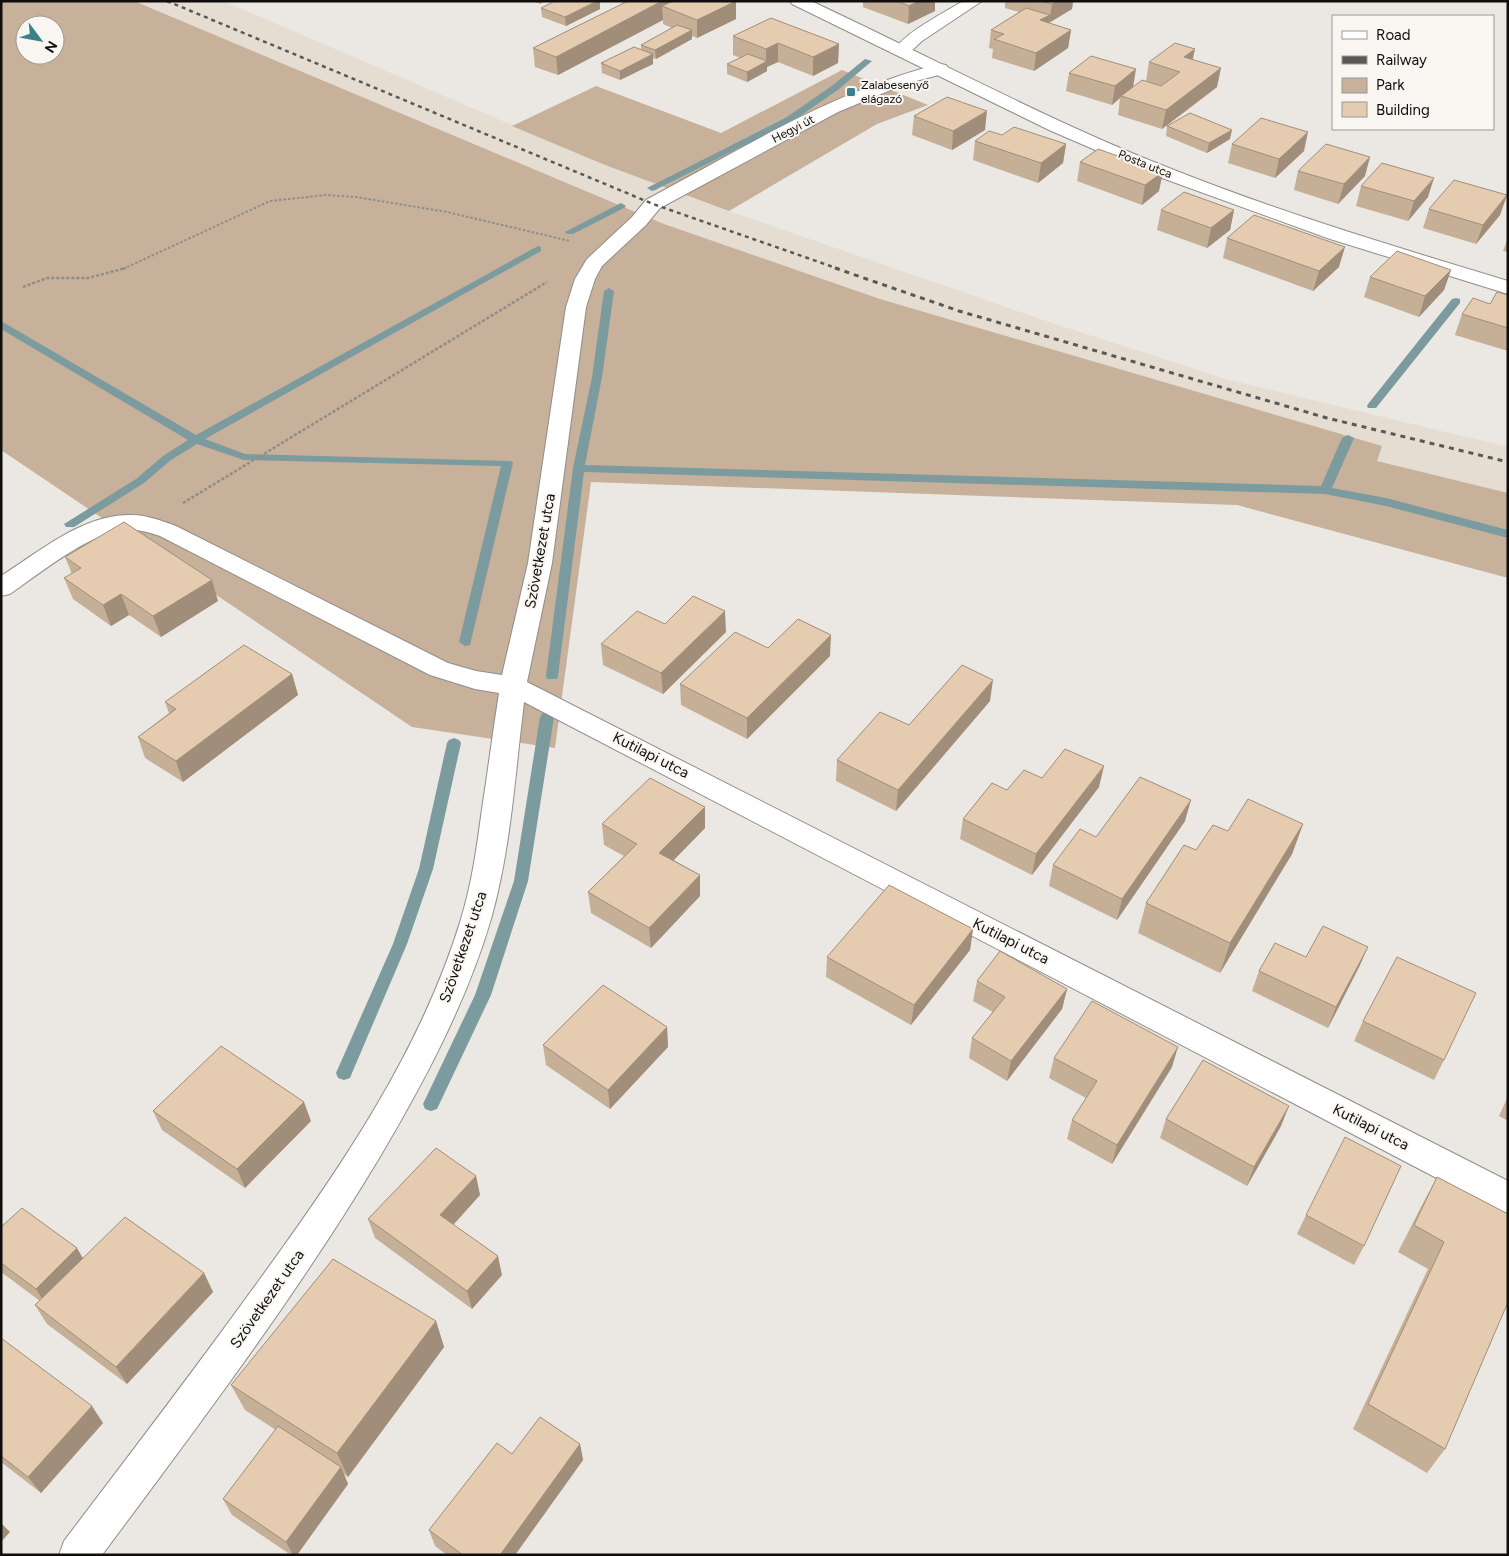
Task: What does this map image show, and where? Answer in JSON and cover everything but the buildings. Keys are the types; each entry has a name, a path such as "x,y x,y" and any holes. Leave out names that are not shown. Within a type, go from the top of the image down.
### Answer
{"street":[{"name":"Posta utca","path":"798,1 1055,126 1158,170 1337,235 1508,288"},
{"path":"902,50 916,38 974,1"},
{"name":"Hegyi út","path":"653,204 832,108 899,80 940,69"},
{"name":"Szövetkezet utca","path":"78,1555 210,1379 325,1217 407,1082 434,1027 472,930 486,883 513,686 540,563 576,308 585,279 594,263 639,221 653,204"},
{"name":"Kutilapi utca","path":"1,588 91,532 104,526 120,523 145,524 168,531 439,669 475,680 513,686 586,722 1508,1198"}],"path":[{"path":"24,287 46,278 88,278 121,270 270,201 326,195 447,212 607,250"},
{"path":"145,524 550,281"}],"shaded area":[{"path":"134,1 223,1 605,165 729,211 1052,323 1229,380 1508,447 1508,493 1377,461 1381,446 880,299 664,224"}],"green space":[{"path":"1,1 134,1 664,224 880,299 1382,446 1377,461 1508,493 1508,578 1237,505 591,482 555,748 412,727 1,450"},
{"path":"842,70 928,105 877,124 729,211 605,165 512,126 596,86 721,133"}],"waterway":[{"path":"652,188 790,119 836,87 868,61"},
{"path":"570,232 621,206"},
{"path":"196,440 538,249"},
{"path":"579,468 597,377 609,291"},
{"path":"1372,406 1456,301"},
{"path":"1,324 196,440"},
{"path":"1325,490 1348,438"},
{"path":"70,524 140,481 167,458 196,440"},
{"path":"196,440 244,457 507,463 465,642"},
{"path":"552,676 579,468"},
{"path":"579,468 1325,490"},
{"path":"1325,490 1386,502 1508,534"},
{"path":"431,1104 483,995 521,881 547,717"},
{"path":"344,1073 400,944 426,869 454,743"}],"railway":[{"path":"167,1 653,204 839,269"},
{"path":"835,268 959,311 1327,418 1508,462"}],"place":[{"name":"Zalabesenyő elágazó","path":"851,92"}]}
